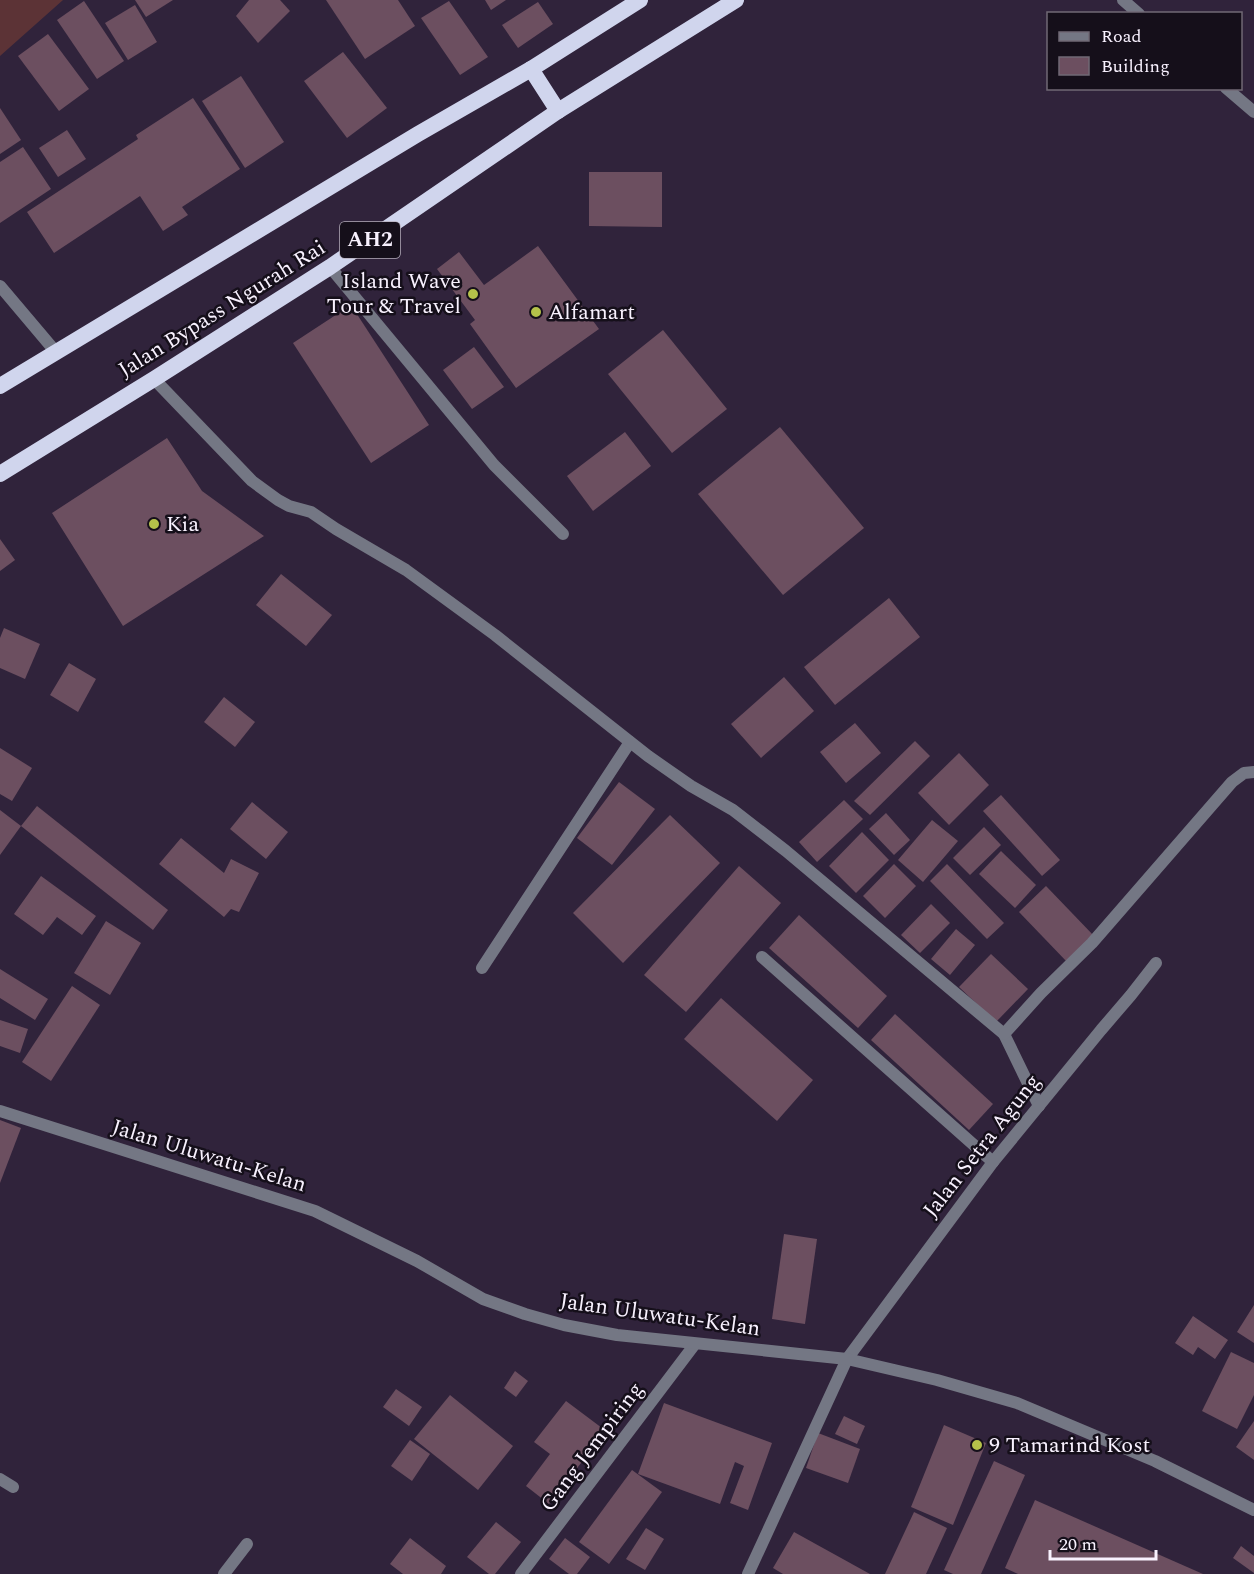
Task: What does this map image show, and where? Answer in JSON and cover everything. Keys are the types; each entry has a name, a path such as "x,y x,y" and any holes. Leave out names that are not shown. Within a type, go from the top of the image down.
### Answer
{"highway":[{"path":"0,386 418,134 531,69 640,0"},
{"name":"Jalan Bypass Ngurah Rai","path":"0,474 154,380 330,267 558,111 736,0"},
{"path":"531,69 558,111"}],"street":[{"path":"1123,0 1137,12"},
{"path":"1228,90 1254,112"},
{"path":"330,267 494,465 563,534"},
{"path":"0,286 55,351"},
{"path":"154,380 252,481 289,506 311,512 406,570 495,635 630,742 691,786 733,810 786,851 1004,1034 1039,1106"},
{"path":"482,968 630,742"},
{"path":"1004,1034 1041,993 1092,943 1232,782 1244,772 1254,772"},
{"path":"762,957 993,1162"},
{"name":"Jalan Setra Agung","path":"748,1574 846,1359 993,1162 1156,963"},
{"name":"Jalan Uluwatu-Kelan","path":"0,1111 315,1211 417,1261 483,1299 525,1314 596,1331 695,1344 846,1359 937,1380 1017,1403 1155,1461 1254,1510"},
{"name":"Gang Jempiring","path":"521,1574 695,1344"},
{"path":"0,1479 13,1487"},
{"path":"224,1574 247,1544"}],"shaded area":[{"path":"0,0 63,0 0,56"}],"building":[{"path":"135,0 173,0 146,17"},
{"path":"249,0 280,0 290,11 258,43 236,16"},
{"path":"326,0 398,0 415,26 365,59"},
{"path":"485,0 506,0 491,10"},
{"path":"84,1 124,61 97,79 57,20"},
{"path":"449,1 488,57 460,75 421,18"},
{"path":"538,2 553,24 518,48 502,25"},
{"path":"135,5 157,42 128,60 105,23"},
{"path":"48,34 89,89 59,111 18,56"},
{"path":"343,52 387,108 347,138 304,81"},
{"path":"241,76 284,142 245,168 202,101"},
{"path":"193,98 240,169 182,207 188,215 163,231 140,196 54,253 27,212 138,139 136,135"},
{"path":"0,108 21,140 0,154"},
{"path":"67,130 86,159 58,177 39,148"},
{"path":"23,147 51,189 0,223 0,162"},
{"path":"589,172 662,172 662,227 589,226"},
{"name":"Alfamart","path":"538,246 599,329 516,388 470,324 475,320 437,269 459,252 484,285"},
{"path":"351,305 429,425 371,463 293,343"},
{"path":"663,330 727,409 672,453 608,374"},
{"path":"474,347 504,387 472,409 443,370"},
{"path":"780,427 864,528 783,595 698,494"},
{"path":"625,432 651,466 593,511 567,476"},
{"name":"Kia","path":"167,438 202,491 264,536 123,626 52,513"},
{"path":"0,539 15,560 0,571"},
{"path":"281,574 332,615 306,646 256,605"},
{"path":"889,598 920,637 835,705 804,667"},
{"path":"4,628 40,644 25,679 0,668 0,638"},
{"path":"69,663 96,679 78,712 50,695"},
{"path":"784,677 814,711 761,758 731,724"},
{"path":"224,697 255,722 235,747 204,722"},
{"path":"855,723 881,753 846,783 820,752"},
{"path":"915,741 930,756 870,815 854,801"},
{"path":"0,748 32,768 12,801 0,794"},
{"path":"959,753 989,785 949,825 918,793"},
{"path":"619,782 655,809 612,865 577,838"},
{"path":"1001,795 1060,860 1042,876 983,811"},
{"path":"844,800 863,819 817,862 799,842"},
{"path":"252,802 288,832 266,859 230,829"},
{"path":"37,806 168,910 153,930 21,826"},
{"path":"0,810 21,826 0,855"},
{"path":"886,813 910,840 894,855 869,829"},
{"path":"670,815 720,863 623,963 573,913"},
{"path":"932,820 958,841 923,882 898,860"},
{"path":"984,827 1001,845 970,875 953,858"},
{"path":"862,832 889,860 856,893 829,866"},
{"path":"181,838 224,873 231,859 259,873 239,912 231,909 224,917 159,864"},
{"path":"1001,851 1036,885 1015,908 979,874"},
{"path":"894,864 916,886 885,918 863,896"},
{"path":"947,864 1004,923 987,939 930,881"},
{"path":"739,866 781,903 686,1012 644,975"},
{"path":"41,876 96,916 82,935 57,917 43,935 14,914"},
{"path":"1046,886 1095,937 1068,963 1019,912"},
{"path":"931,904 950,923 920,953 901,935"},
{"path":"799,915 887,996 858,1028 769,948"},
{"path":"106,921 141,943 110,995 74,973"},
{"path":"956,929 975,945 950,975 931,959"},
{"path":"991,954 1028,989 996,1022 959,987"},
{"path":"0,969 48,999 35,1020 0,998"},
{"path":"72,986 100,1005 51,1081 22,1062"},
{"path":"721,998 813,1080 777,1121 684,1039"},
{"path":"895,1014 993,1104 969,1130 871,1040"},
{"path":"0,1020 28,1029 20,1053 0,1046"},
{"path":"0,1120 21,1128 0,1183"},
{"path":"784,1234 817,1239 805,1324 772,1319"},
{"path":"1254,1305 1254,1343 1237,1332"},
{"path":"1193,1316 1228,1340 1215,1359 1198,1347 1193,1355 1175,1343"},
{"path":"1231,1352 1254,1363 1254,1395 1237,1429 1202,1411"},
{"path":"515,1371 528,1381 516,1397 504,1388"},
{"path":"396,1389 422,1407 409,1426 383,1407"},
{"path":"450,1395 513,1446 478,1490 414,1439"},
{"path":"566,1401 606,1431 549,1504 526,1486 550,1454 534,1442"},
{"path":"664,1403 772,1443 748,1510 730,1503 744,1466 735,1462 720,1504 638,1474"},
{"path":"844,1416 865,1426 857,1444 835,1434"},
{"path":"1254,1421 1254,1460 1236,1447"},
{"path":"944,1425 986,1443 953,1525 911,1507"},
{"path":"818,1433 860,1449 848,1483 806,1468"},
{"path":"410,1440 430,1454 412,1481 391,1466"},
{"path":"994,1461 1025,1475 981,1574 953,1574 944,1570"},
{"path":"632,1470 662,1492 609,1564 579,1542"},
{"path":"1035,1500 1203,1574 1018,1574 1005,1568"},
{"path":"914,1512 947,1528 926,1574 885,1574"},
{"path":"496,1522 521,1542 495,1574 489,1574 467,1557"},
{"path":"646,1528 664,1539 645,1570 626,1559"},
{"path":"794,1532 870,1574 783,1574 773,1568"},
{"path":"410,1538 446,1566 441,1574 403,1574 390,1564"},
{"path":"565,1538 590,1557 577,1574 569,1574 549,1559"},
{"path":"1241,1546 1254,1556 1254,1573 1233,1558"}],"place":[{"name":"Island Wave Tour & Travel","path":"473,294"},
{"name":"Alfamart","path":"536,312"},
{"name":"Kia","path":"154,524"},
{"name":"9 Tamarind Kost","path":"977,1445"}]}
